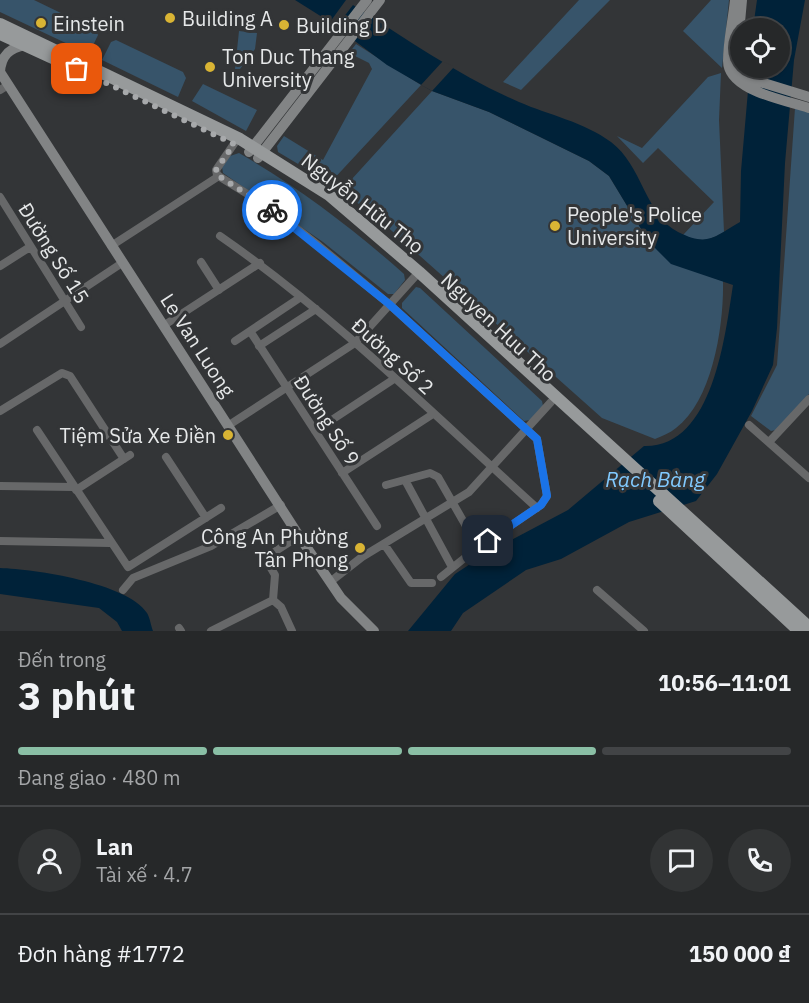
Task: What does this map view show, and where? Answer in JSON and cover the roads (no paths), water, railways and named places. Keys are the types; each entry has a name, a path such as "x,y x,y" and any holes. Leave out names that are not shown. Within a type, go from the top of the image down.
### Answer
{"main road":[{"path":"0,24 256,152"},
{"path":"0,34 236,141"},
{"name":"Nguyễn Hữu Thọ","path":"256,152 329,195 596,438"},
{"name":"Nguyen Huu Tho","path":"417,274 551,402 596,438"},
{"path":"596,438 701,534 809,627"},
{"path":"701,534 799,631"}],"street":[{"path":"256,152 367,6 380,0"},
{"path":"738,3 737,56 740,72 747,78 806,102"},
{"path":"0,72 6,54 16,47 25,45"},
{"name":"Le Van Luong","path":"0,72 4,88 164,326 299,536 341,598 374,631"},
{"path":"236,141 216,170 219,176 273,210 389,304 537,439 541,451 541,472 547,496 537,508 472,552 441,577"},
{"path":"111,246 219,176"},
{"name":"Đường Số 15","path":"0,196 81,327"},
{"name":"Đường Số 2","path":"220,236 260,263 316,309 537,508"},
{"path":"0,267 30,247"},
{"path":"201,262 219,290"},
{"path":"0,344 122,263"},
{"path":"164,326 260,263"},
{"path":"229,425 355,343 417,274"},
{"path":"235,341 301,297"},
{"path":"259,346 316,309"},
{"name":"Đường Số 9","path":"250,331 377,526"},
{"path":"0,411 62,373 70,376 127,457 75,489 0,486"},
{"path":"315,431 394,379"},
{"path":"770,441 809,399"},
{"path":"330,582 384,544 469,492 551,402"},
{"path":"342,473 433,414"},
{"path":"749,425 809,477"},
{"path":"37,430 128,567 221,508"},
{"path":"166,457 206,518"},
{"path":"386,485 430,473 438,477 470,533 472,552"},
{"path":"405,480 452,567"},
{"path":"123,590 133,578 211,546 281,505"},
{"path":"273,600 275,575 265,558 299,536"},
{"path":"0,541 110,543"},
{"path":"384,544 411,583 432,584"},
{"path":"597,590 644,631"},
{"path":"211,631 273,600"},
{"path":"273,600 281,607 292,631"}],"water":[{"path":"295,0 346,0 330,22"},
{"name":"Rạch Bàng","path":"757,0 805,0 794,60 785,163 773,365 752,411 717,474 696,501 629,522 561,559 526,570 463,613 451,631 408,631 455,574 487,553 568,510 644,446 667,442 686,429 700,409 720,359 733,285 671,264 649,242 609,176 589,161 489,112 432,91 387,65 336,27 353,5 476,81 519,102 601,135 621,152 630,164 651,203 667,224 678,232 697,239 704,239 717,236 740,222 741,171 749,78 790,78 790,18 754,18"},
{"path":"0,568 56,575 121,593 137,602 147,613 153,631 122,631 117,622 99,608 0,594"}],"place":[{"name":"Building A","path":"170,18"},
{"name":"Einstein","path":"41,23"},
{"name":"Building D","path":"284,25"},
{"name":"Ton Duc Thang University","path":"210,67"},
{"name":"People's Police University","path":"555,226"},
{"name":"Tiệm Sửa Xe Điền","path":"228,435"},
{"name":"Công An Phường Tân Phong","path":"360,548"}]}
